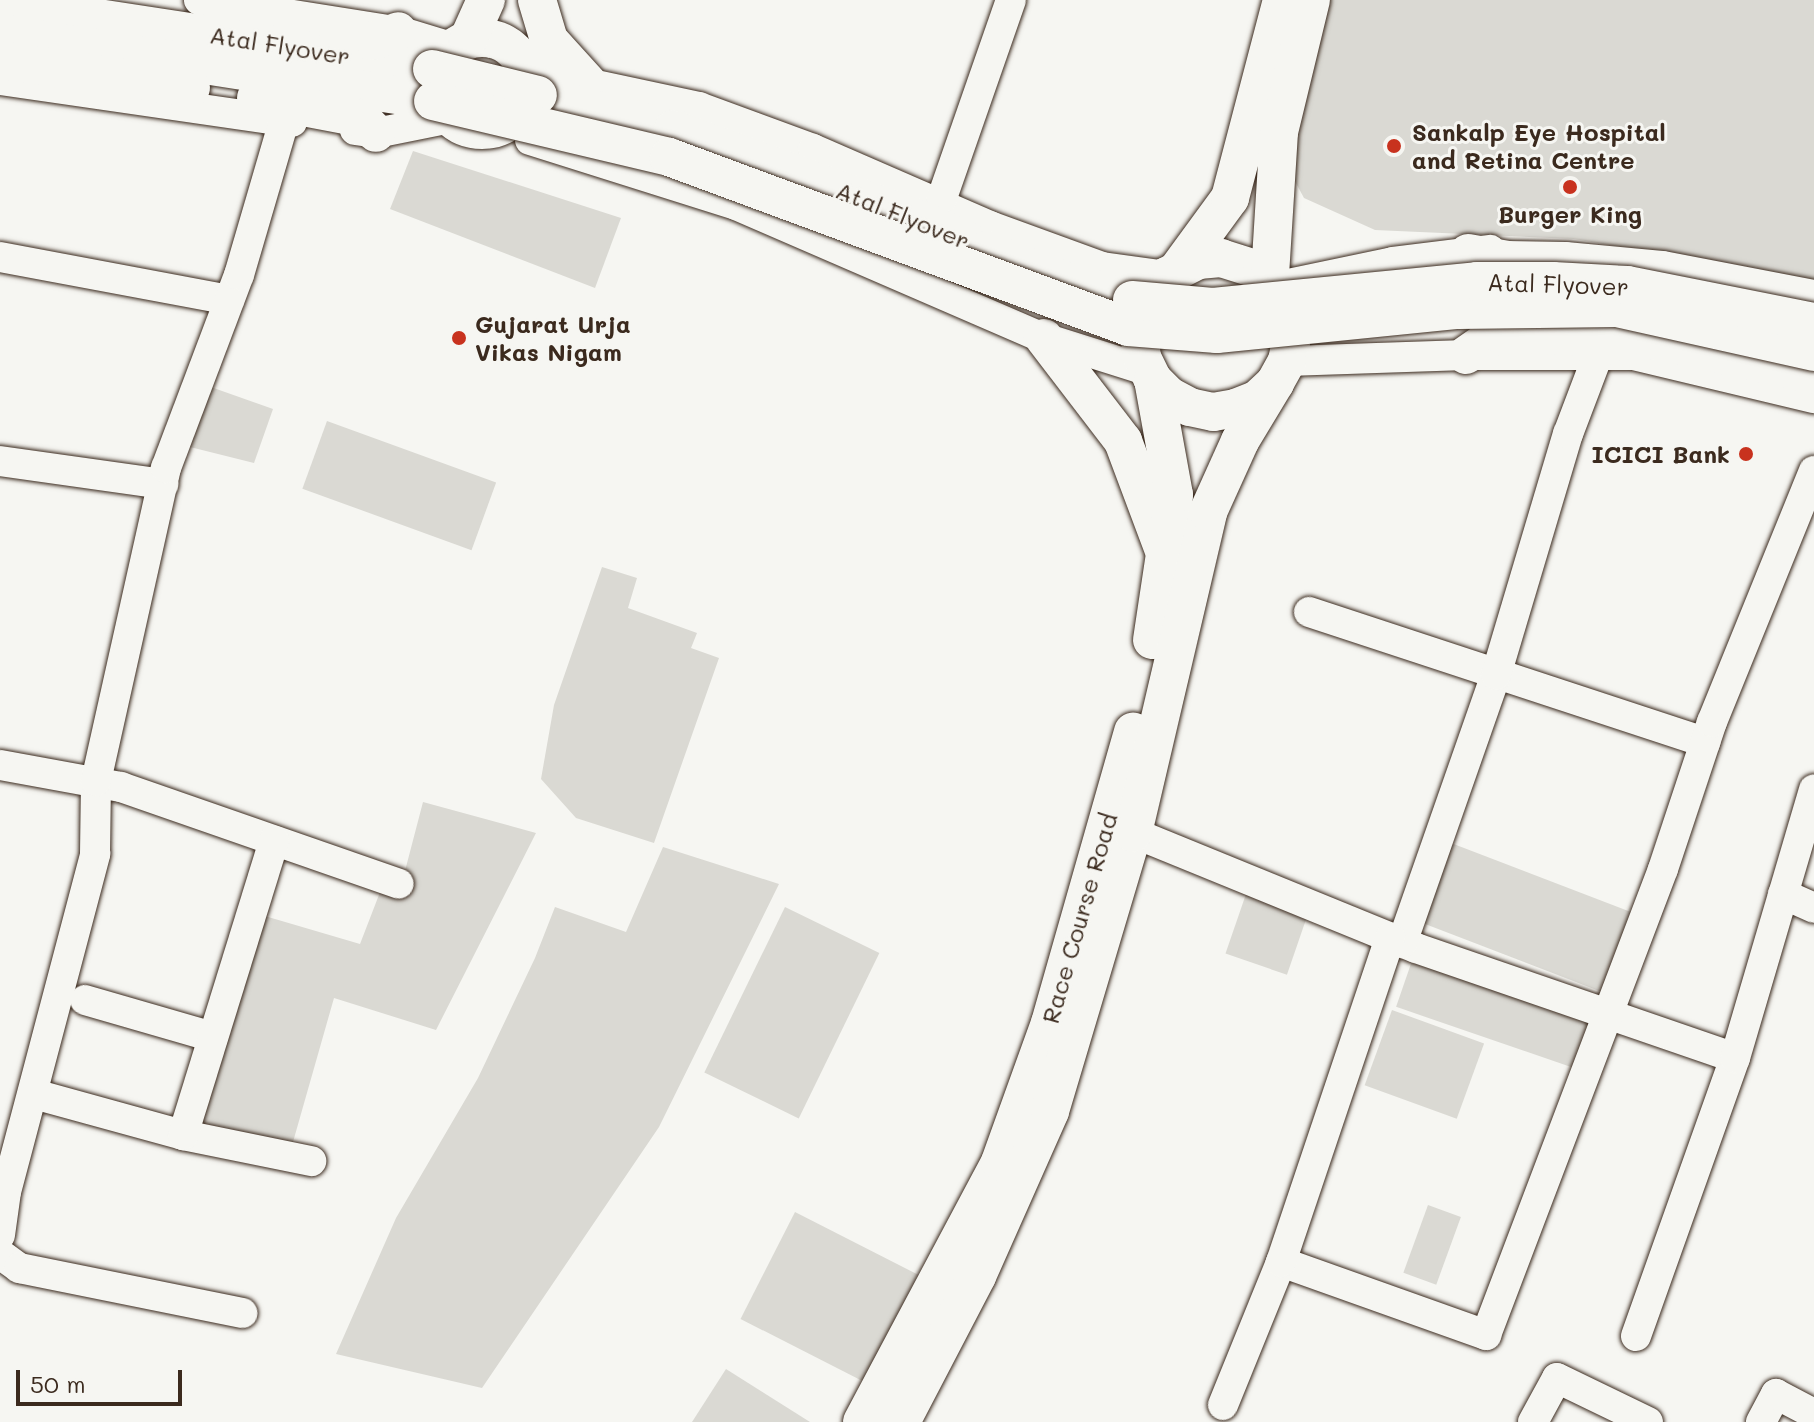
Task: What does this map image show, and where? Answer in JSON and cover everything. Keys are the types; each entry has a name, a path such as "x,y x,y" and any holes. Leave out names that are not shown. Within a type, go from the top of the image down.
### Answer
{"main road":[{"path":"94,0 358,40 375,41 398,31"},
{"path":"486,0 444,56 436,80 437,95 451,118 465,127 494,128 518,112 528,84 518,58 525,0"},
{"path":"537,0 549,40 588,83"},
{"path":"1282,0 1266,124 1275,280 1292,337 1281,372 1258,399 1236,408 1213,412 1190,407 1169,396 1151,376 1142,357 1139,331 1145,306 1230,198 1266,124 1311,0"},
{"name":"Atal Flyover","path":"0,3 444,56 673,129 925,221 986,250 1064,280 1132,300 1213,307 1477,281 1553,281 1643,288 1814,322"},
{"name":"Atal Flyover","path":"0,33 390,92 624,145 756,188 986,277 1128,327 1217,334 1458,310 1617,308 1814,352"},
{"path":"444,56 489,38 518,58"},
{"path":"0,60 362,124"},
{"path":"1468,253 1515,260 1662,270 1814,299"},
{"path":"1173,272 1198,260 1221,258 1275,280"},
{"path":"1466,355 1497,333 1657,341 1814,375"},
{"path":"1044,338 1123,441 1165,554"},
{"name":"Race Course Road","path":"901,1422 977,1276 1050,1111 1119,827 1186,601 1208,512 1240,441 1281,372"},
{"name":"Race Course Road","path":"862,1422 1000,1162 1119,827 1174,495 1151,376"}],"street":[{"path":"199,0 398,31 444,56"},
{"path":"942,198 1011,0"},
{"path":"518,58 588,83 699,107 813,149 990,226 1102,267 1173,272"},
{"path":"0,80 284,121 362,124 451,118"},
{"path":"0,1235 6,1192 95,854 96,781 163,484 229,300 284,121"},
{"path":"494,128 736,205 1044,338 1151,376"},
{"path":"1275,280 1468,253 1551,247 1719,269 1814,288"},
{"path":"0,257 229,300"},
{"path":"1281,372 1466,355 1633,355 1814,398"},
{"path":"1223,1405 1281,1262 1396,940 1496,675 1568,434 1598,355"},
{"path":"0,461 163,484"},
{"path":"1281,1262 1486,1335 1663,869 1705,742 1814,471"},
{"path":"1309,612 1705,742"},
{"path":"0,765 96,781 399,884"},
{"path":"1636,1336 1735,1058 1814,789"},
{"path":"1119,827 1396,940 1735,1058"},
{"path":"183,1135 274,841"},
{"path":"1783,894 1814,908"},
{"path":"85,1000 213,1037"},
{"path":"34,1094 183,1135 311,1161"},
{"path":"0,1254 2,1259 19,1268 243,1313"},
{"path":"1533,1422 1557,1378 1648,1422"},
{"path":"1761,1422 1776,1394 1814,1414"}],"shaded area":[{"path":"1296,0 1814,0 1814,280 1574,239 1375,230 1304,198 1263,122"},
{"path":"413,151 621,218 595,288 390,209"},
{"path":"208,386 273,409 254,463 182,445"},
{"path":"327,421 496,483 472,550 302,489"},
{"path":"602,567 637,578 628,608 697,633 691,648 719,658 654,843 576,818 541,779 554,705"},
{"path":"423,802 536,833 436,1030 334,998 291,1149 193,1129 258,914 360,944 382,887 400,890"},
{"path":"1451,843 1637,914 1606,994 1421,922"},
{"path":"663,847 779,884 659,1127 482,1388 336,1354 396,1218 478,1078 535,958 555,907 626,932"},
{"path":"1246,894 1307,915 1287,975 1225,954"},
{"path":"785,907 879,953 799,1118 704,1072"},
{"path":"1415,952 1599,1015 1580,1070 1396,1007"},
{"path":"1392,1010 1484,1044 1457,1119 1365,1085"},
{"path":"1428,1205 1461,1217 1436,1285 1403,1273"},
{"path":"795,1212 929,1280 874,1387 741,1319"},
{"path":"726,1369 810,1422 692,1422"}],"place":[{"name":"Sankalp Eye Hospital and Retina Centre","path":"1394,146"},
{"name":"Burger King","path":"1570,187"},
{"name":"Gujarat Urja Vikas Nigam","path":"459,338"},
{"name":"ICICI Bank","path":"1746,454"}]}
